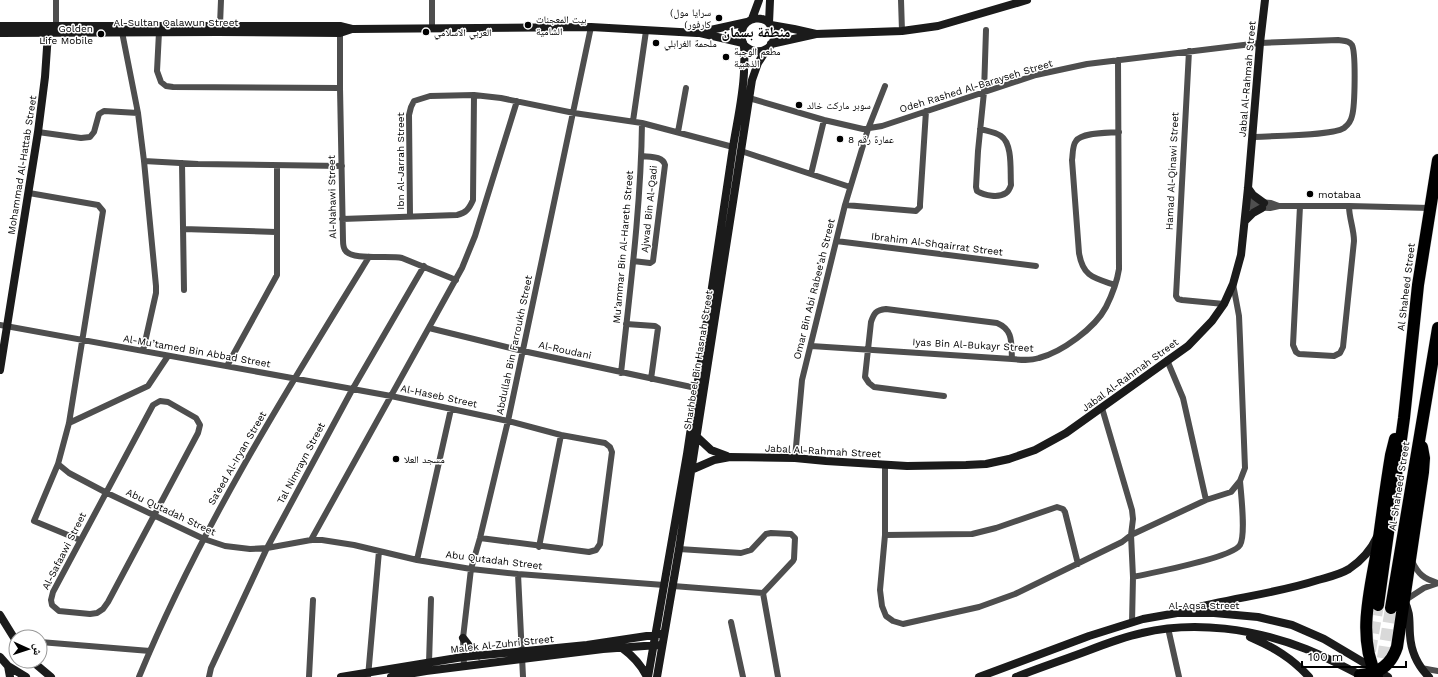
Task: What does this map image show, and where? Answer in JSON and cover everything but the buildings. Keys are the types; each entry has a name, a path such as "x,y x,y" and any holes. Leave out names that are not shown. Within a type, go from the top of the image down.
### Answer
{"highway":[{"name":"Al Shaheed Street","path":"1404,418 1418,285 1438,160"},
{"path":"1435,368 1438,328"},
{"name":"Al-Shaheed Street","path":"1391,608 1419,438 1435,368"},
{"path":"1404,418 1391,455 1367,621 1368,647 1372,673 1388,664 1395,651 1404,602 1423,472 1423,452 1419,438"},
{"name":"Al-Shaheed Street","path":"1378,605 1404,418"}],"street":[{"path":"56,0 56,26"},
{"path":"220,25 221,0"},
{"path":"432,0 432,29"},
{"path":"759,0 749,21 743,26 741,32 743,44 748,49 757,52 769,46 816,34 902,31 938,26 1027,0"},
{"path":"769,46 774,34 770,24 770,0"},
{"path":"901,0 902,31"},
{"name":"Jabal Al-Rahmah Street","path":"730,457 795,458 884,465 966,465 986,464 1009,459 1035,450 1055,440 1188,346 1212,321 1224,304 1241,255 1265,0"},
{"path":"749,21 761,19 770,24 816,34"},
{"name":"Al-Sultan Qalawun Street","path":"697,33 749,21"},
{"name":"Al-Sultan Qalawun Street","path":"0,26 220,25 340,30"},
{"name":"Al-Sultan Qalawun Street","path":"0,33 591,27 697,33 743,44"},
{"name":"Abdullah Bin Farroukh Street","path":"464,667 463,638 471,569 480,538 508,421 591,27"},
{"name":"Al-Nahawi Street","path":"340,30 342,219 345,250 349,254 369,257 394,256 424,266 456,280"},
{"path":"980,129 1000,135 1005,139 1008,145 1011,184 1006,194 991,196 982,194 977,192 976,187 978,151 980,129 984,92 986,30"},
{"path":"633,122 646,31"},
{"path":"122,32 138,113 156,286 143,351"},
{"path":"159,32 157,71 161,82 166,86 340,88"},
{"name":"Mohammad Al-Hattab Street","path":"0,370 3,326 29,193 38,132 45,77 48,33"},
{"name":"Odeh Rashed Al-Barayseh Street","path":"749,98 824,120 868,129 882,126 1042,74 1088,64 1260,43 1338,40 1348,41 1352,45 1354,59 1354,109 1352,118 1348,124 1342,129 1336,131 1252,137"},
{"name":"Sharhbeel Bin Hasnah Street","path":"648,677 687,454 742,96 743,44"},
{"name":"Sharhbeel Bin Hasnah Street","path":"657,677 679,549 749,98 754,72 769,46"},
{"name":"Hamad Al-Qinawi Street","path":"1189,51 1176,292 1177,297 1180,300 1224,304"},
{"name":"Iyas Bin Al-Bukayr Street","path":"811,346 1012,359 1038,359 1064,347 1095,321 1106,308 1115,285 1119,269 1118,60"},
{"name":"Omar Bin Abi Rabee’ah Street","path":"795,458 802,380 850,187 868,129 885,86"},
{"path":"678,132 686,88"},
{"path":"342,219 457,215 464,213 470,207 473,200 474,95"},
{"name":"Ibn Al-Jarrah Street","path":"410,216 409,115 414,101 430,96 474,95 517,101 574,113 642,123 733,147"},
{"path":"311,540 467,258 517,101"},
{"path":"38,132 81,138 90,137 94,132 99,114 104,111 138,113"},
{"path":"845,205 916,211 919,209 926,111"},
{"path":"811,174 824,120"},
{"name":"Mu’ammar Bin Al-Hareth Street","path":"621,373 642,156 642,123"},
{"path":"1115,285 1091,276 1084,270 1081,263 1072,160 1074,146 1078,139 1092,134 1119,132"},
{"path":"741,151 850,187"},
{"name":"Ajwad Bin Al-Qadi","path":"633,261 650,263 653,261 665,166 664,161 661,159 642,156"},
{"path":"144,161 276,166 342,166"},
{"path":"182,163 184,290"},
{"path":"227,366 277,275 276,166"},
{"path":"1248,188 1263,205"},
{"path":"29,193 98,205 103,209 69,423 58,464 34,521 80,540"},
{"path":"1246,204 1279,206 1430,208"},
{"path":"1245,221 1263,205"},
{"path":"1300,206 1292,345 1296,352 1300,354 1334,356 1340,353 1343,347 1354,241 1354,227 1349,206"},
{"path":"183,230 276,232"},
{"name":"Ibrahim Al-Shqairrat Street","path":"836,241 1036,266"},
{"name":"Sa’eed Al-Iryan Street","path":"139,677 204,539 293,379 369,257"},
{"name":"Tal Nimrayn Street","path":"209,677 211,668 267,548 352,390 424,266"},
{"path":"884,465 885,535 880,590 882,606 886,616 893,621 903,624 963,611 992,603 1015,594 1122,542 1130,535 1206,500 1231,492 1240,481 1245,468 1240,339 1238,316 1232,284"},
{"path":"944,396 874,387 869,383 866,377 868,349 871,322 874,314 879,310 886,309 998,322 1004,326 1010,336 1012,359"},
{"path":"626,324 655,326 658,328 651,379"},
{"name":"Al-Mu’tamed Bin Abbad Street","path":"3,326 391,396"},
{"name":"Al-Roudani","path":"429,328 523,351 696,388"},
{"path":"69,423 148,386 168,356"},
{"path":"1167,360 1184,398 1206,500"},
{"name":"Al-Haseb Street","path":"391,396 508,421 561,435 605,443 610,447 612,452 600,544 596,550 589,552 480,538"},
{"name":"Al-Safaawi Street","path":"160,401 168,402 196,418 200,426 198,433 154,516 103,609 97,613 90,614 59,611 52,605 51,600 53,592 105,492 153,405 160,401"},
{"path":"1102,408 1132,510 1133,519 1130,535 1133,577 1132,623"},
{"path":"417,560 451,409"},
{"path":"539,546 561,435"},
{"path":"696,436 711,450 730,457"},
{"path":"691,470 706,462 730,457"},
{"name":"Abu Qutadah Street","path":"58,464 69,473 105,492 204,539 225,546 236,548 267,548 311,540 336,542 417,560 471,569 664,585"},
{"path":"1133,577 1196,563 1233,551 1240,546 1243,537 1240,481"},
{"path":"885,535 972,534 996,528 1056,507 1060,507 1065,512 1078,564"},
{"path":"1177,613 1211,604 1286,590 1342,572 1356,564 1365,556 1380,531"},
{"path":"679,549 741,553 751,550 766,534 771,532 791,534 795,538 793,561 763,593"},
{"path":"368,675 379,551"},
{"path":"1410,558 1421,576 1438,583"},
{"path":"518,574 523,677"},
{"path":"1429,677 1421,668 1412,651 1409,615 1404,602 1424,588 1438,583"},
{"path":"673,586 763,593"},
{"path":"763,593 778,677"},
{"path":"429,663 431,599"},
{"path":"309,677 313,600"},
{"name":"Al-Aqsa Street","path":"979,677 1089,636 1158,616 1177,613 1241,614 1275,620 1324,639 1372,673"},
{"path":"0,615 9,629"},
{"path":"639,637 658,621"},
{"path":"731,622 743,677"},
{"path":"1016,677 1124,637 1168,628 1193,627 1217,628 1272,638 1372,673"},
{"path":"1168,628 1179,677"},
{"path":"1236,631 1268,644 1281,652 1294,661 1309,677"},
{"name":"Malek Al-Zuhri Street","path":"391,677 464,667 655,634 665,634"},
{"path":"463,638 479,656"},
{"path":"48,643 150,651"},
{"name":"Malek Al-Zuhri Street","path":"341,677 368,675 463,657 521,656 663,645"},
{"path":"622,648 636,659 648,677"},
{"path":"0,657 8,666"},
{"path":"1421,668 1438,671"},
{"path":"13,669 26,677"},
{"path":"42,669 51,677"}],"tunnel":[{"path":"1370,651 1378,605"},
{"path":"1380,676 1391,608"}],"place":[{"name":"(سرايا مول (كارفور","path":"719,18"},
{"name":"بيت المعجنات الشامية","path":"528,25"},
{"name":"العربي الاسلامي","path":"426,32"},
{"name":"Golden Life Mobile","path":"101,34"},
{"name":"ملحمة الغرابلي","path":"656,43"},
{"name":"مطعم الوجبة الذهبية","path":"726,57"},
{"name":"سوبر ماركت خالد","path":"799,105"},
{"name":"عمارة رقم 8","path":"840,139"},
{"name":"motabaa","path":"1310,194"},
{"name":"مسجد العلا","path":"396,459"}],"district":[{"name":"منطقة بسمان","path":"756,32"}]}
